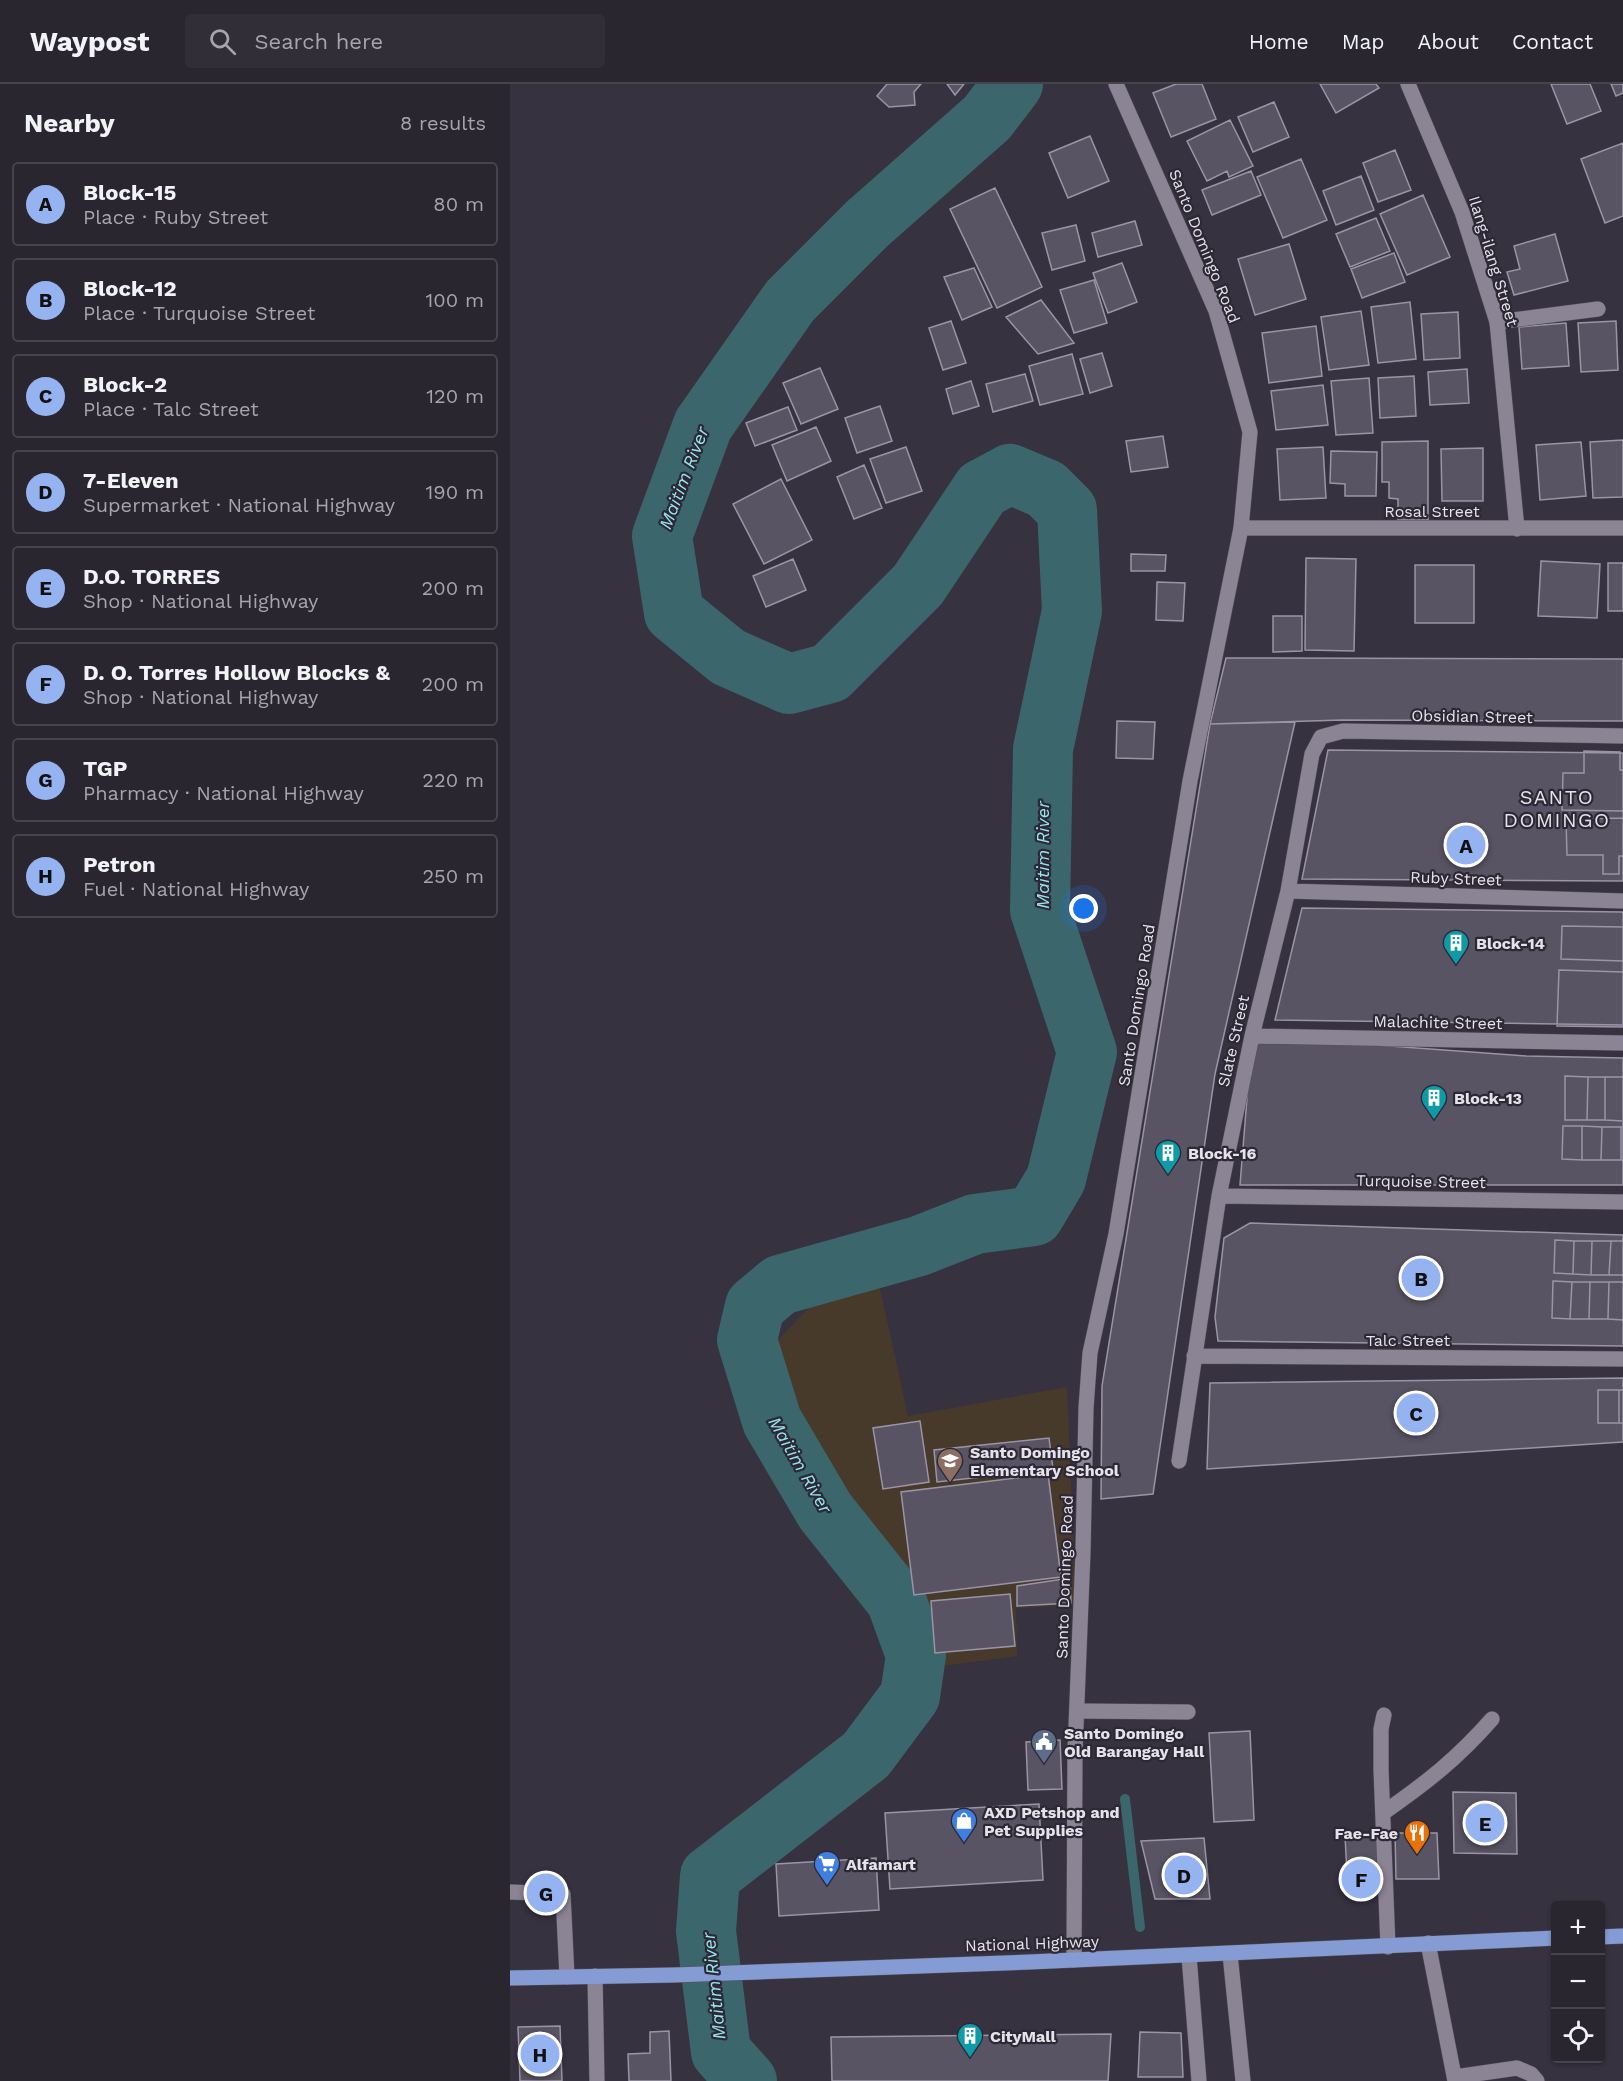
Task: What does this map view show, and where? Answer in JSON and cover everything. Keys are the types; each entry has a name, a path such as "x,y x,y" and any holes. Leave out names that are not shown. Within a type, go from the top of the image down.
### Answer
{"main road":[{"path":"1605,1937 1623,1936"},
{"name":"National Highway","path":"510,1978 674,1975 1189,1956 1551,1938"}],"street":[{"name":"Santo Domingo Road","path":"1074,1960 1077,1711 1086,1408 1090,1353 1116,1234 1190,782 1241,528 1250,432 1216,311 1116,84"},
{"name":"Ilang-ilang Street","path":"1408,84 1462,212 1497,322 1517,529"},
{"path":"1497,322 1598,309"},
{"name":"Rosal Street","path":"1241,528 1623,528"},
{"name":"Obsidian Street","path":"1321,737 1343,732 1623,736"},
{"name":"Slate Street","path":"1179,1461 1219,1196 1252,1036 1288,891 1312,754 1321,737"},
{"name":"Ruby Street","path":"1288,891 1623,901"},
{"name":"Malachite Street","path":"1252,1036 1623,1043"},
{"name":"Turquoise Street","path":"1219,1196 1623,1202"},
{"name":"Talc Street","path":"1194,1356 1623,1359"},
{"path":"1077,1711 1188,1712"},
{"path":"1384,1715 1381,1730 1388,1947"},
{"path":"1383,1813 1425,1785 1467,1748 1492,1719"},
{"path":"510,1892 563,1894 567,1977"},
{"path":"1428,1943 1455,2079 1517,2068 1531,2074 1537,2081"},
{"path":"1230,1954 1243,2081"},
{"path":"1189,1956 1199,2081"},
{"path":"595,1976 597,2081"}],"shaded area":[{"name":"Santo Domingo Elementary School","path":"877,1275 908,1416 1067,1387 1076,1605 1016,1608 1017,1656 934,1667 887,1556 813,1467 780,1390 779,1339 817,1299"}],"building":[{"path":"887,84 921,84 914,92 915,105 889,107 877,96"},
{"path":"947,84 964,84 955,95"},
{"path":"1176,84 1202,84 1216,119 1171,137 1153,93"},
{"path":"1320,84 1376,84 1379,88 1336,113"},
{"path":"1551,84 1590,84 1601,111 1567,124"},
{"path":"1611,84 1623,84 1623,93 1616,96"},
{"path":"1274,102 1289,137 1253,152 1238,117"},
{"path":"1230,120 1253,166 1229,177 1227,171 1207,181 1187,141"},
{"path":"1090,136 1109,181 1068,198 1049,153"},
{"path":"1623,143 1623,216 1605,223 1581,159"},
{"path":"1395,150 1411,190 1378,202 1363,163"},
{"path":"1301,159 1327,220 1283,238 1257,177"},
{"path":"1251,171 1261,195 1212,215 1202,190"},
{"path":"1361,176 1374,210 1336,225 1323,191"},
{"path":"995,188 1042,287 997,308 950,209"},
{"path":"1423,195 1450,257 1407,275 1380,214"},
{"path":"1376,218 1390,251 1350,267 1336,234"},
{"path":"1135,221 1142,245 1098,257 1092,233"},
{"path":"1076,225 1085,261 1052,270 1042,233"},
{"path":"1555,234 1568,281 1514,295 1507,272 1520,269 1514,246"},
{"path":"1289,244 1306,299 1255,315 1238,259"},
{"path":"1394,253 1405,282 1362,298 1351,269"},
{"path":"1122,263 1137,302 1108,313 1093,273"},
{"path":"974,268 992,307 962,320 944,277"},
{"path":"1094,280 1107,323 1074,333 1060,290"},
{"path":"1041,300 1074,343 1038,354 1006,317"},
{"path":"1410,302 1416,359 1378,363 1371,307"},
{"path":"1361,311 1369,365 1329,370 1321,317"},
{"path":"1458,312 1460,358 1424,360 1421,314"},
{"path":"951,321 966,363 943,370 929,328"},
{"path":"1616,321 1618,370 1581,372 1578,323"},
{"path":"1566,323 1569,366 1522,369 1519,327"},
{"path":"1316,326 1322,376 1269,383 1262,333"},
{"path":"1102,353 1112,386 1090,393 1080,359"},
{"path":"1072,354 1083,394 1040,405 1029,366"},
{"path":"820,368 838,409 801,424 783,383"},
{"path":"1467,369 1469,403 1430,405 1428,372"},
{"path":"1025,374 1033,401 993,412 986,384"},
{"path":"1414,376 1416,416 1380,418 1378,378"},
{"path":"1369,378 1373,433 1336,435 1331,381"},
{"path":"971,381 979,406 953,414 946,389"},
{"path":"1323,385 1328,425 1276,430 1271,391"},
{"path":"880,406 892,441 857,453 845,418"},
{"path":"788,407 797,430 755,446 746,423"},
{"path":"816,427 831,461 787,481 772,445"},
{"path":"1163,436 1168,467 1131,472 1126,441"},
{"path":"1623,440 1623,497 1593,498 1590,442"},
{"path":"1428,441 1428,520 1398,520 1398,499 1389,498 1389,482 1382,482 1382,442"},
{"path":"1581,442 1586,496 1540,500 1536,445"},
{"path":"906,447 922,491 886,503 870,459"},
{"path":"1323,447 1326,498 1280,500 1277,449"},
{"path":"1483,448 1483,501 1442,501 1441,449"},
{"path":"1331,451 1377,452 1376,496 1345,496 1345,484 1330,483"},
{"path":"864,465 882,508 854,519 837,477"},
{"path":"781,479 812,540 764,564 733,504"},
{"path":"1131,554 1166,555 1165,571 1131,571"},
{"path":"1306,558 1356,559 1354,651 1305,650"},
{"path":"793,559 806,590 766,607 753,576"},
{"path":"1541,561 1600,564 1597,618 1538,616"},
{"path":"1608,563 1623,563 1623,611 1608,611"},
{"path":"1415,565 1474,565 1474,623 1415,623"},
{"path":"1157,582 1185,583 1183,621 1156,620"},
{"path":"1273,616 1302,616 1302,651 1273,652"},
{"path":"1226,658 1623,659 1623,721 1342,720 1210,724"},
{"path":"1117,721 1155,722 1153,759 1116,758"},
{"name":"Block-16","path":"1295,722 1215,1074 1153,1494 1101,1499 1102,1386 1210,724"},
{"path":"1328,750 1623,753 1623,881 1302,879"},
{"path":"1584,751 1620,752 1620,770 1623,770 1623,811 1562,810 1563,773 1584,773"},
{"path":"1623,818 1623,856 1619,856 1619,874 1603,874 1603,855 1567,855 1566,819"},
{"name":"Block-14","path":"1302,908 1623,912 1623,1025 1275,1020"},
{"path":"1562,926 1623,927 1623,961 1561,959"},
{"path":"1559,970 1623,972 1623,1027 1557,1026"},
{"name":"Block-13","path":"1252,1036 1526,1056 1623,1058 1623,1185 1240,1185"},
{"path":"1565,1076 1588,1077 1587,1120 1565,1120"},
{"path":"1588,1077 1605,1077 1605,1120 1587,1120"},
{"path":"1605,1077 1623,1077 1623,1121 1605,1120"},
{"path":"1563,1126 1582,1126 1582,1160 1562,1159"},
{"path":"1582,1126 1602,1127 1601,1160 1582,1160"},
{"path":"1602,1127 1621,1127 1621,1160 1601,1160"},
{"path":"1621,1127 1623,1127 1623,1160 1621,1160"},
{"path":"1250,1223 1623,1235 1623,1346 1218,1341 1215,1317 1224,1238"},
{"path":"1555,1240 1574,1241 1573,1274 1554,1273"},
{"path":"1574,1241 1592,1241 1591,1275 1573,1274"},
{"path":"1592,1241 1611,1241 1609,1275 1591,1275"},
{"path":"1611,1241 1623,1241 1623,1275 1609,1275"},
{"path":"1553,1281 1572,1282 1570,1319 1552,1318"},
{"path":"1572,1282 1590,1282 1589,1319 1570,1319"},
{"path":"1590,1282 1609,1282 1608,1319 1589,1319"},
{"path":"1609,1282 1623,1282 1623,1320 1608,1319"},
{"path":"1623,1378 1623,1442 1207,1469 1210,1383"},
{"path":"1598,1390 1619,1390 1619,1423 1598,1423"},
{"path":"1619,1390 1623,1390 1623,1423 1619,1423"},
{"path":"920,1421 929,1482 883,1489 873,1428"},
{"path":"1049,1438 1053,1469 937,1482 934,1450"},
{"path":"1048,1474 1061,1577 914,1595 901,1492"},
{"path":"1070,1578 1071,1603 1017,1606 1017,1586"},
{"path":"1010,1594 1015,1646 935,1653 931,1601"},
{"path":"1250,1731 1254,1820 1214,1822 1209,1733"},
{"name":"Santo Domingo Old Barangay Hall","path":"1060,1740 1062,1789 1028,1790 1026,1742"},
{"path":"1453,1792 1516,1793 1517,1854 1454,1853"},
{"path":"1039,1804 1043,1880 890,1889 885,1813"},
{"name":"Fae-Fae","path":"1395,1833 1437,1833 1439,1879 1396,1879"},
{"path":"1382,1835 1384,1873 1347,1875 1345,1836"},
{"path":"1204,1838 1210,1899 1155,1899 1141,1841"},
{"name":"Alfamart","path":"876,1858 879,1910 779,1916 776,1864"},
{"path":"560,2026 562,2081 520,2081 518,2027"},
{"path":"669,2031 671,2081 629,2081 628,2054 650,2053 650,2032"},
{"path":"1140,2032 1181,2033 1183,2077 1138,2077"},
{"name":"CityMall","path":"1111,2034 1108,2081 832,2081 831,2037"}],"waterway":[{"name":"Maitim River","path":"747,2081 721,2052 706,1931 710,1876 866,1755 910,1696 916,1655 896,1600 825,1511 772,1421 747,1340 755,1306 780,1285 919,1246 975,1224 1034,1216 1056,1179 1087,1052 1040,910 1043,749 1072,611 1067,510 1046,489 1010,474 982,489 918,585 830,673 789,684 728,657 674,613 662,536 703,425 790,301 867,224 987,118 1013,84"},
{"path":"1125,1799 1140,1927"}],"place":[{"name":"Block-15","path":"1466,845"},
{"name":"Block-14","path":"1456,966"},
{"name":"Block-13","path":"1434,1121"},
{"name":"Block-16","path":"1168,1176"},
{"name":"Block-12","path":"1421,1278"},
{"name":"Block-2","path":"1416,1413"},
{"name":"Santo Domingo Elementary School","path":"950,1484"},
{"name":"Santo Domingo Old Barangay Hall","path":"1044,1765"},
{"name":"D.O. TORRES","path":"1485,1823"},
{"name":"AXD Petshop and Pet Supplies","path":"964,1844"},
{"name":"Fae-Fae","path":"1417,1856"},
{"name":"7-Eleven","path":"1184,1875"},
{"name":"D. O. Torres Hollow Blocks &","path":"1361,1879"},
{"name":"Alfamart","path":"827,1887"},
{"name":"TGP","path":"546,1893"},
{"name":"Petron","path":"540,2054"},
{"name":"CityMall","path":"970,2059"}],"district":[{"name":"SANTO DOMINGO","path":"1557,808"}]}
